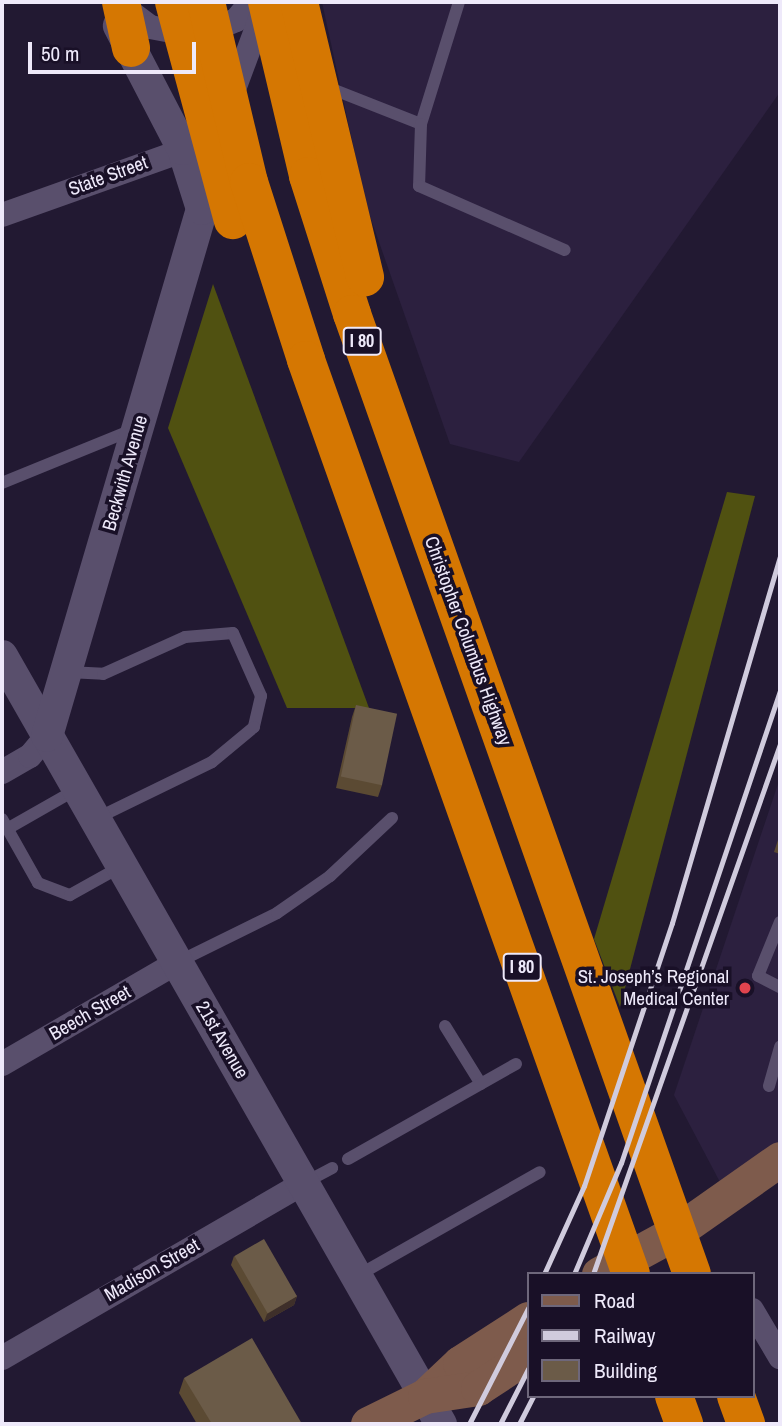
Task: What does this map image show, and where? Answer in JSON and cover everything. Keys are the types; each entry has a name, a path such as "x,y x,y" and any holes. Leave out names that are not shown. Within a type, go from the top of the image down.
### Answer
{"highway":[{"path":"174,2 236,227 254,282 306,360"},
{"name":"I 80","path":"206,2 248,182 306,360 630,1272"},
{"path":"267,2 309,121"},
{"path":"299,2 309,121"},
{"path":"116,3 131,48"},
{"name":"Christopher Columbus Highway","path":"309,121 437,556 691,1272"},
{"path":"675,1398 684,1424"}],"main road":[{"path":"603,1272 676,1232 780,1159"},
{"path":"641,1272 676,1232"},
{"path":"433,1410 460,1363 526,1320"},
{"path":"368,1424 433,1410 478,1388 526,1356"}],"street":[{"path":"116,3 150,27 198,36 236,20 251,2"},
{"name":"Beckwith Avenue","path":"47,736 202,209 215,141 267,2"},
{"path":"131,48 183,149 202,209"},
{"name":"State Street","path":"2,215 183,149 215,141"},
{"name":"21st Avenue","path":"2,656 433,1410"},
{"path":"2,772 30,756 47,736"},
{"name":"Beech Street","path":"2,1063 178,962"},
{"name":"Madison Street","path":"2,1358 304,1183"},
{"path":"754,1313 780,1357"}],"lane":[{"path":"459,2 421,124 419,186 565,250"},
{"path":"251,42 325,86 421,124"},
{"path":"2,483 138,428"},
{"path":"68,672 103,674 185,637 233,633 261,696 254,727 212,762 95,818"},
{"path":"78,789 4,824 38,883 70,895 122,866"},
{"path":"178,962 277,913 330,876 392,817"},
{"path":"780,922 758,976 780,987"},
{"path":"445,1026 481,1084"},
{"path":"769,1086 780,1047"},
{"path":"348,1159 516,1064"},
{"path":"304,1183 332,1168"},
{"path":"357,1276 540,1172"}],"shaded area":[{"path":"322,2 780,2 780,92 519,462 450,444 366,205"},
{"path":"213,284 369,708 287,708 168,428"},
{"path":"727,492 755,496 620,1007 594,939"},
{"name":"St. Joseph’s Regional Medical Center","path":"780,778 780,1145 721,1184 674,1095"}],"building":[{"path":"356,705 397,714 382,785 341,776"},
{"path":"264,1239 297,1296 268,1313 235,1256"},
{"path":"252,1338 302,1424 212,1424 184,1378"}],"railway":[{"path":"545,1272 584,1186 672,923 780,555"},
{"path":"575,1272 621,1163 780,690"},
{"path":"594,1272 780,744"},
{"path":"469,1424 526,1312"},
{"path":"500,1424 526,1373"},
{"path":"519,1424 532,1398"}],"place":[{"name":"St. Joseph’s Regional Medical Center","path":"745,988"}]}
